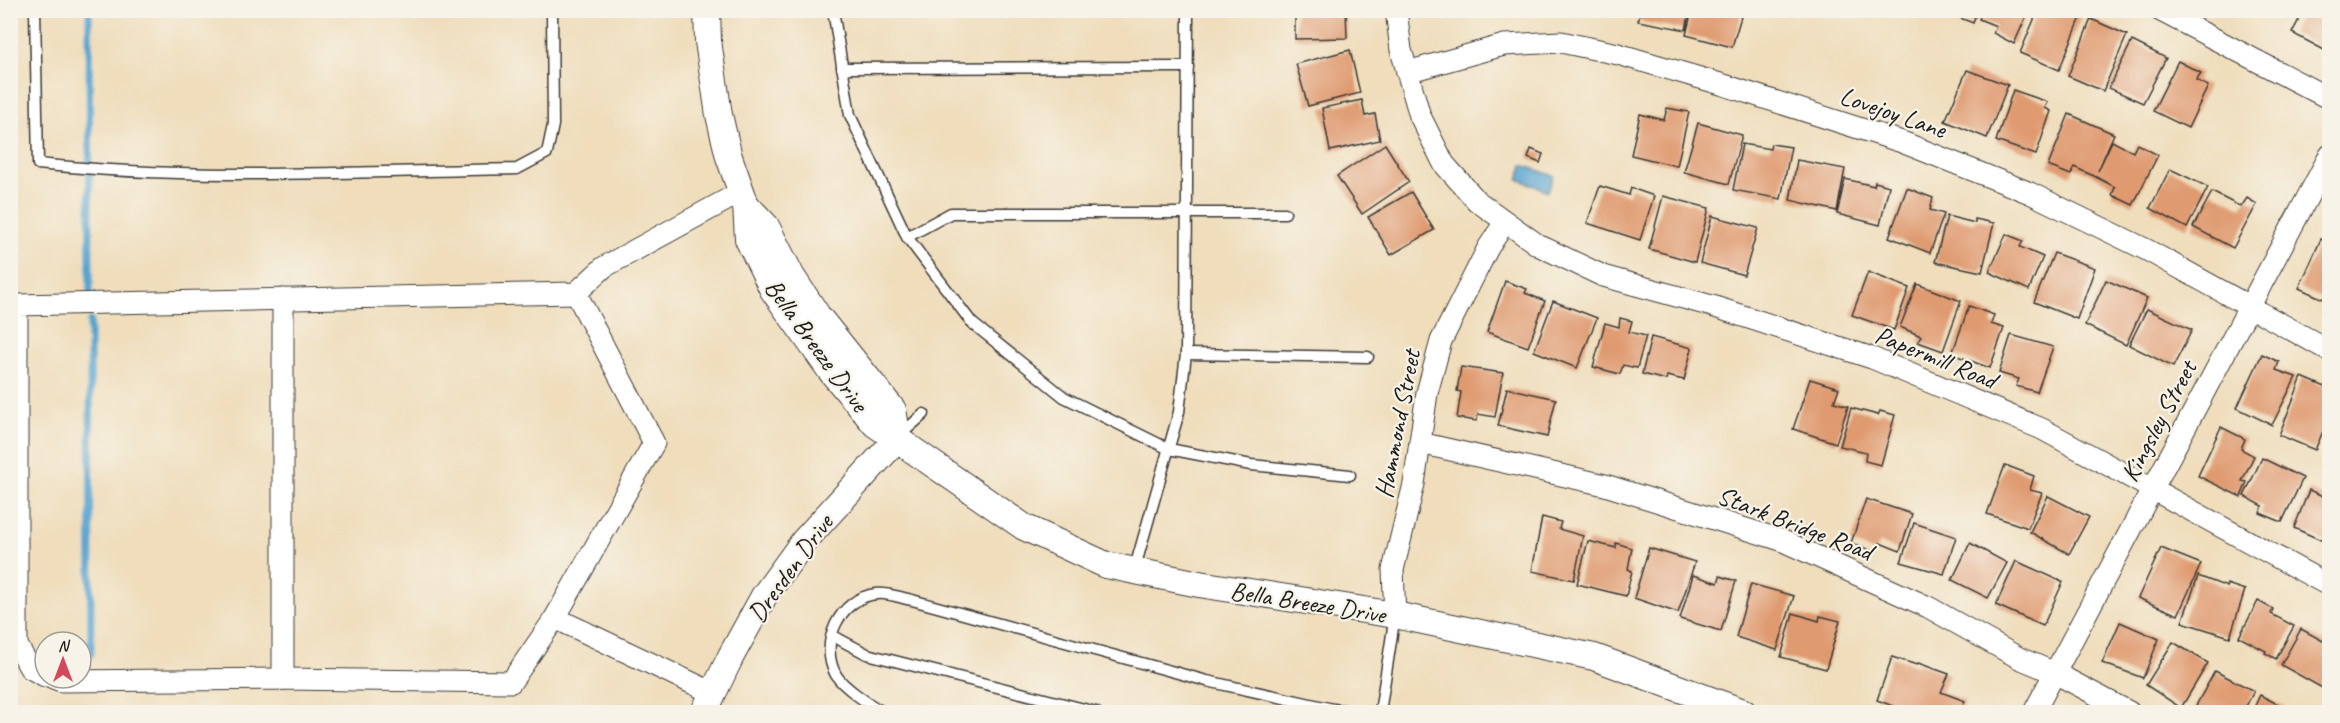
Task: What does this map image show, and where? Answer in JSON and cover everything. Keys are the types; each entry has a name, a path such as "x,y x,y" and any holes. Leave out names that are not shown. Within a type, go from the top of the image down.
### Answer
{"street":[{"name":"Bella Breeze Drive","path":"707,10 708,41 719,115 729,157 744,199 766,226 792,277 817,315 893,410 897,438 945,474 1024,527 1106,565 1199,584 1395,615 1594,657 1743,712"},
{"name":"Papermill Road","path":"1396,10 1401,50 1420,116 1444,164 1477,201 1538,245 1603,276 1712,306 1872,358 2042,429 2330,586"},
{"path":"2159,10 2330,99"},
{"name":"Lovejoy Lane","path":"1407,72 1504,45 1561,42 1618,54 1913,146 2030,193 2147,250 2330,351"},
{"name":"Kingsley Street","path":"2034,712 2330,155"},
{"path":"33,670 17,645 17,305 576,293 604,267 744,199"},
{"name":"Hammond Street","path":"1395,615 1394,570 1414,484 1427,393 1441,341 1488,248 1505,222"},
{"path":"93,681 283,679 511,682 555,618 654,443 576,293"},
{"path":"283,299 283,679"},
{"name":"Dresden Drive","path":"709,703 764,596 804,541 897,438"},
{"name":"Stark Bridge Road","path":"1420,443 1605,485 1780,540 1928,607 2019,658 2055,673 2129,712"},
{"path":"555,618 709,703"}],"lane":[{"path":"35,10 38,164 109,172 277,174 517,169 547,153 553,125 552,10"},
{"path":"833,10 850,114 907,237 972,322 1064,397 1169,449 1251,465 1350,475"},
{"path":"1134,571 1179,412 1185,354 1188,10"},
{"path":"842,68 1188,67"},
{"path":"907,237 951,213 1187,211 1286,213"},
{"path":"1185,354 1368,357"},
{"path":"897,438 924,414"},
{"path":"883,712 838,677 831,663 830,649 836,622 849,604 865,596 878,593 912,600 1208,681 1333,709 1361,712"},
{"path":"1380,712 1395,615"},
{"path":"833,636 867,654 1096,712"}],"water":[{"path":"1523,165 1554,176 1548,191 1518,179"}],"building":[{"path":"1295,10 1346,10 1347,38 1295,39"},
{"path":"1641,10 1690,10 1686,30 1638,21"},
{"path":"1692,10 1743,10 1732,47 1686,35"},
{"path":"1940,10 1977,10 1973,23"},
{"path":"1983,10 2029,10 2014,44 1993,33 1996,26 1979,19"},
{"path":"2038,10 2071,10 2082,15 2059,70 2020,53"},
{"path":"2304,10 2330,10 2330,45 2326,51 2292,33"},
{"path":"2091,19 2127,35 2103,91 2068,76"},
{"path":"2132,41 2166,58 2143,103 2109,88"},
{"path":"1350,50 1360,93 1308,106 1296,64"},
{"path":"2178,61 2201,73 2196,80 2208,86 2188,128 2153,111"},
{"path":"1967,70 2008,85 1987,138 1945,121"},
{"path":"2013,90 2048,102 2045,108 2051,111 2036,155 1996,141"},
{"path":"1362,100 1365,116 1375,114 1380,140 1330,151 1322,108"},
{"path":"1667,108 1689,112 1677,166 1631,155 1640,114 1664,120"},
{"path":"2069,114 2114,134 2098,171 2112,141 2133,152 2137,144 2158,155 2133,205 2112,195 2115,187 2096,177 2074,167 2071,175 2048,166"},
{"path":"1698,123 1742,135 1729,184 1684,172"},
{"path":"1385,144 1409,182 1362,214 1337,176"},
{"path":"1742,144 1770,149 1771,144 1791,147 1781,199 1733,190"},
{"path":"1531,149 1543,154 1540,163 1528,158"},
{"path":"1797,160 1845,169 1837,211 1790,200"},
{"path":"2170,169 2208,187 2187,228 2150,208"},
{"path":"1845,179 1874,186 1875,182 1889,186 1880,225 1837,214"},
{"path":"1600,186 1629,195 1631,188 1654,196 1640,240 1587,223"},
{"path":"1907,188 1933,198 1930,210 1944,214 1930,253 1889,237"},
{"path":"1411,192 1434,230 1391,255 1368,217"},
{"path":"2212,192 2241,207 2247,198 2257,204 2233,248 2193,227"},
{"path":"1663,196 1709,208 1695,262 1649,249"},
{"path":"1712,216 1758,228 1744,275 1700,263"},
{"path":"1947,216 1975,223 1975,219 1994,223 1982,272 1935,262"},
{"path":"2006,234 2023,241 2020,247 2043,257 2029,290 1989,272"},
{"path":"2321,239 2330,243 2330,302 2299,288"},
{"path":"2054,253 2095,268 2077,319 2034,302"},
{"path":"1868,272 1909,288 1894,330 1852,315"},
{"path":"2106,280 2147,298 2126,345 2085,325"},
{"path":"1505,281 1527,289 1525,293 1545,301 1528,347 1487,332"},
{"path":"1917,284 1961,301 1943,351 1918,342 1921,336 1900,327"},
{"path":"1553,301 1597,318 1577,368 1534,351"},
{"path":"1969,306 1994,315 1991,324 2004,328 1990,368 1952,354"},
{"path":"2147,309 2192,330 2173,367 2129,345"},
{"path":"1620,318 1632,321 1629,332 1646,336 1637,368 1623,365 1620,374 1593,367 1605,323 1619,327"},
{"path":"2011,335 2053,347 2037,392 2016,386 2019,379 1999,373"},
{"path":"1651,337 1692,348 1684,380 1667,376 1666,380 1642,374"},
{"path":"2262,354 2279,362 2276,370 2296,377 2272,425 2237,408"},
{"path":"1461,367 1503,373 1495,417 1478,414 1477,421 1457,418 1461,392 1457,391"},
{"path":"2302,377 2330,389 2330,415 2315,450 2279,435"},
{"path":"1810,379 1839,388 1834,402 1848,406 1836,443 1793,429"},
{"path":"1507,388 1556,399 1547,437 1498,426"},
{"path":"1851,408 1878,415 1880,411 1895,415 1881,465 1865,461 1866,452 1840,446"},
{"path":"2221,427 2245,439 2241,449 2254,456 2242,481 2247,482 2241,497 2198,476"},
{"path":"2262,458 2303,478 2282,522 2260,513 2263,506 2244,496"},
{"path":"2005,465 2034,476 2030,490 2042,493 2028,528 1987,514"},
{"path":"2309,490 2330,499 2330,544 2294,528"},
{"path":"2048,496 2089,517 2069,554 2030,532"},
{"path":"1866,499 1912,514 1900,551 1880,543 1875,552 1851,543"},
{"path":"1542,517 1561,522 1559,529 1583,536 1574,580 1532,571"},
{"path":"1914,523 1956,537 1944,574 1901,562"},
{"path":"1588,541 1616,548 1616,543 1632,548 1628,569 1632,571 1626,596 1577,584"},
{"path":"1970,543 2007,563 1988,598 1952,580"},
{"path":"1649,548 1695,562 1678,613 1634,598"},
{"path":"2161,548 2201,564 2178,615 2138,598"},
{"path":"2016,561 2063,582 2043,626 1996,605"},
{"path":"1693,575 1718,583 1720,576 1736,581 1721,631 1680,619"},
{"path":"2198,576 2227,587 2227,584 2245,590 2230,637 2182,622"},
{"path":"1751,584 1794,596 1777,650 1736,637"},
{"path":"2258,601 2273,609 2271,614 2294,626 2276,659 2239,637"},
{"path":"1793,613 1819,621 1820,616 1840,621 1826,669 1781,657"},
{"path":"2120,622 2159,639 2143,678 2102,663"},
{"path":"2301,629 2323,641 2327,635 2330,636 2330,667 2323,679 2328,682 2324,689 2281,665"},
{"path":"2173,642 2208,663 2181,708 2146,685"},
{"path":"1892,657 1949,674 1941,692 1965,701 1962,709 1971,712 1909,712 1877,700"},
{"path":"2215,671 2254,691 2243,712 2193,711"},
{"path":"2260,695 2293,712 2252,712"}],"waterway":[{"path":"89,10 90,293"},
{"path":"90,321 91,630"}]}
